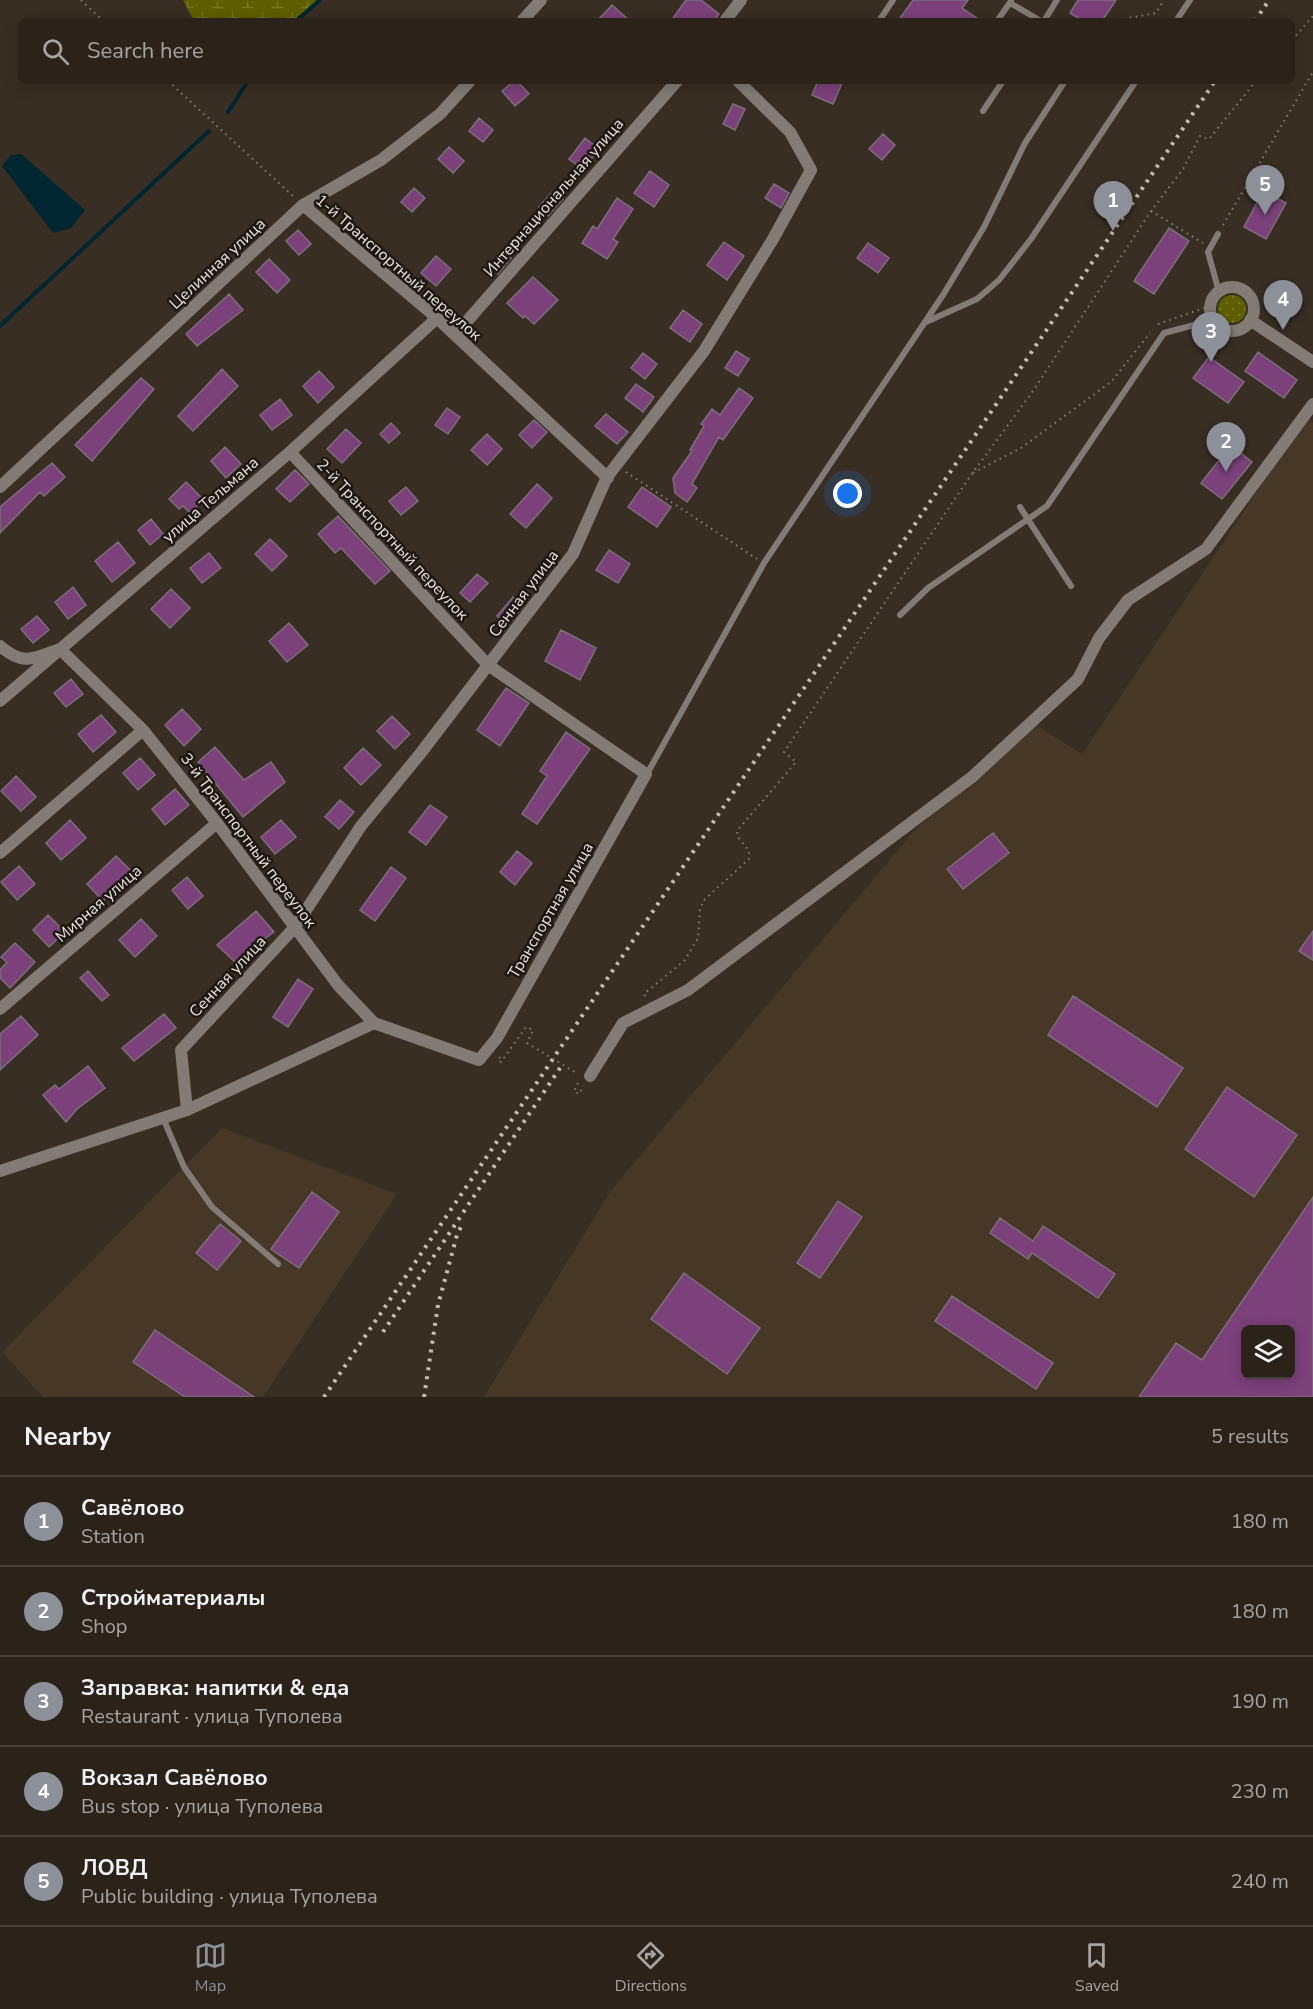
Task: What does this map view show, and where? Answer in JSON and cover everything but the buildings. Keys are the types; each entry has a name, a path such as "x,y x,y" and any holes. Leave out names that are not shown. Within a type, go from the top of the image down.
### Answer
{"street":[{"path":"525,18 540,0"},
{"path":"727,18 741,0"},
{"name":"Целинная улица","path":"0,487 303,206 381,160 441,114 467,84"},
{"name":"Интернациональная улица","path":"455,335 674,84"},
{"name":"Сенная улица","path":"188,1110 182,1050 295,927 361,826 573,554 608,478 704,351 773,239 811,170 790,132 741,84"},
{"name":"1-й Транспортный переулок","path":"303,206 438,318 608,478"},
{"path":"1233,287 1246,293 1253,306 1250,321 1239,330 1224,330 1213,320 1210,306 1219,292 1233,287"},
{"name":"улица Тельмана","path":"0,702 290,452 438,318"},
{"path":"1250,321 1313,362"},
{"path":"590,1076 623,1023 688,990 981,769 1078,679 1099,638 1128,600 1206,549 1313,404"},
{"name":"2-й Транспортный переулок","path":"290,452 488,665 646,774"},
{"path":"0,646 13,657 28,661 60,649"},
{"name":"3-й Транспортный переулок","path":"60,649 143,730 217,823 338,985 374,1023 479,1060"},
{"path":"0,853 143,730"},
{"name":"Транспортная улица","path":"479,1060 496,1038 646,774"},
{"name":"Мирная улица","path":"0,1009 217,823"},
{"path":"0,1171 188,1110 374,1023"}],"lane":[{"path":"881,18 893,0"},
{"path":"1045,18 1058,0"},
{"path":"1178,18 1190,0"},
{"path":"999,18 1011,1 1038,18"},
{"path":"983,111 1001,84"},
{"path":"646,774 764,563 926,322 984,227 1025,143 1063,84"},
{"path":"926,322 977,299 999,280 1031,239 1134,84"},
{"path":"1218,234 1208,252 1219,292"},
{"path":"900,615 928,588 1047,506 1164,333 1213,320"},
{"path":"1020,507 1071,586"},
{"path":"163,1118 184,1167 212,1207 278,1264"}],"path":[{"path":"81,0 100,18"},
{"path":"1129,18 1156,13 1164,0"},
{"path":"1295,37 1313,16"},
{"path":"1218,234 1313,72"},
{"name":"1-й Транспортный переулок","path":"171,84 303,206"},
{"path":"647,1011 644,994 685,960 695,947 704,900 749,859 749,851 738,837 737,831 796,762 784,752 970,475 1033,391 1151,211 1183,169 1200,136 1209,140 1254,84"},
{"path":"1151,211 1210,247"},
{"path":"970,475 1021,448 1111,382 1160,322 1210,306"},
{"path":"616,466 764,563"},
{"path":"496,1038 508,1046 498,1060 501,1062 526,1027 533,1030 527,1043 582,1077 574,1091 579,1094 590,1076"}],"shaded area":[{"path":"1306,418 1313,423 1313,1397 484,1397 612,1189 915,830 1033,723 1082,754"},
{"path":"222,1128 397,1194 263,1397 43,1397 2,1352"}],"green space":[{"path":"183,0 320,0 299,18 192,18"},
{"path":"1232,295 1242,299 1246,309 1242,319 1232,323 1222,319 1218,309 1222,299"}],"water":[{"path":"21,154 85,210 71,228 53,233 2,166 11,155"}],"waterway":[{"path":"299,18 320,0"},
{"path":"228,112 246,84"},
{"path":"0,326 209,131"}],"railway":[{"path":"1257,18 1269,0"},
{"path":"324,1397 1213,84"},
{"path":"383,1332 562,1065"},
{"path":"424,1397 438,1305 457,1235 462,1225"}],"place":[{"name":"ЛОВД","path":"1265,215"},
{"name":"Савёлово","path":"1113,231"},
{"name":"Вокзал Савёлово","path":"1283,330"},
{"name":"Заправка: напитки & еда","path":"1211,362"},
{"name":"Стройматериалы","path":"1226,472"}]}
